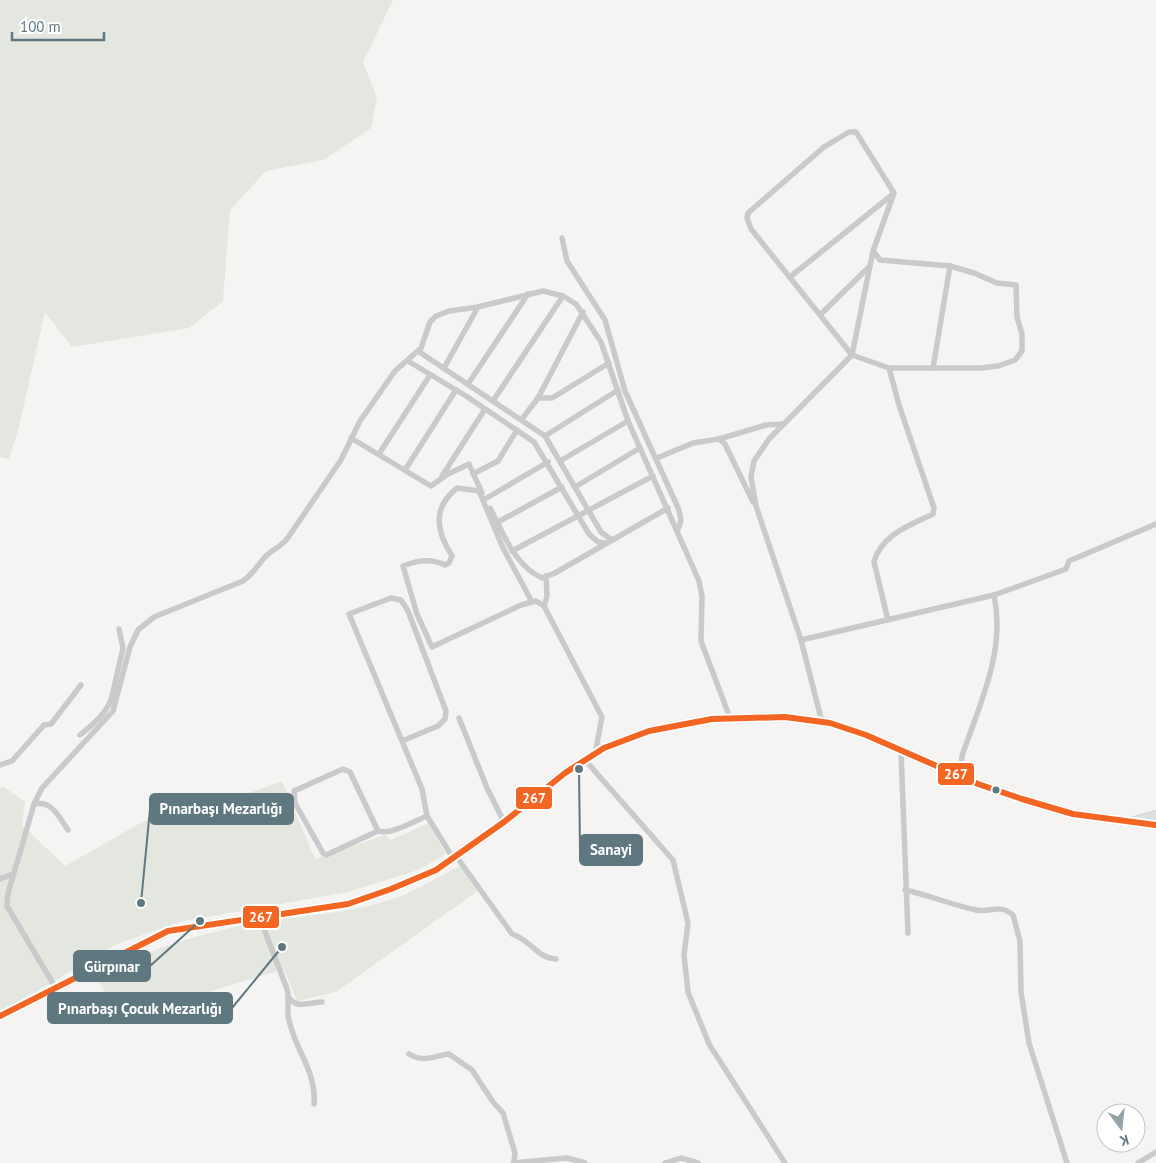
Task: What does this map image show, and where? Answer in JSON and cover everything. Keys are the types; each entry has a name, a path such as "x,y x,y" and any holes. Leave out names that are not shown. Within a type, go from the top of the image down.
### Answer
{"main road":[{"path":"0,1016 168,931 348,904 418,878 436,870 455,857 585,760 604,748 649,731 712,719 785,716 822,722 866,735 965,779 1073,814 1156,825"},
{"path":"1132,822 1156,815"}],"street":[{"path":"873,251 880,260 950,266 974,273 996,283 1016,285 1017,317 1022,334 1022,351 1015,360 998,366 981,368 889,368 852,355 751,229 747,218 748,214 824,147 850,132 856,132 894,192"},
{"path":"756,506 751,477 754,461 783,424 852,355 873,251 894,192"},
{"path":"790,277 894,192"},
{"path":"562,238 567,261 605,320 625,391 680,510 681,522 678,529"},
{"path":"821,314 870,266"},
{"path":"933,368 950,266"},
{"path":"56,987 7,906 8,893 34,804 42,788 113,711 130,646 138,630 154,617 232,587 250,576 266,555 279,548 287,539 341,460 353,433 383,388 396,371 418,351 430,322 436,316 449,311 478,307 543,291 563,296 576,304 583,312 601,342 628,421 678,529 699,581 702,596 701,641 730,718"},
{"path":"468,384 528,294"},
{"path":"494,401 563,296"},
{"path":"444,368 478,307"},
{"path":"522,419 538,398 583,312"},
{"path":"418,351 545,436 588,511 609,541"},
{"path":"408,361 456,390 534,442 548,462 589,534 598,542 609,541"},
{"path":"538,398 552,398 609,363"},
{"path":"888,620 874,562 876,554 888,538 901,529 933,514 934,508 899,405 889,368"},
{"path":"379,454 430,374"},
{"path":"405,470 456,390"},
{"path":"545,436 618,390"},
{"path":"439,480 485,409"},
{"path":"560,461 628,421"},
{"path":"657,458 693,443 719,439 766,425 783,424"},
{"path":"473,474 498,460 517,430"},
{"path":"352,438 431,486 469,464 512,551 534,574 542,578 555,573 668,508"},
{"path":"719,439 725,444 756,506 801,640 822,722"},
{"path":"575,488 640,448"},
{"path":"485,498 548,462"},
{"path":"512,551 653,476"},
{"path":"498,522 562,487"},
{"path":"532,602 503,548 479,491 457,488 446,497 440,509 439,525 445,545 452,556 449,563 445,565 435,560 413,562 403,566 418,614 432,647 521,605 536,601 544,606 602,717 594,754"},
{"path":"801,640 994,594 1066,569 1069,561 1156,524"},
{"path":"544,606 547,596 546,576"},
{"path":"965,779 961,767 962,756 990,676 996,651 999,615 994,594"},
{"path":"402,741 438,726 445,719 446,711 408,611 401,600 391,598 349,614 422,789 427,816 512,934 526,940 546,958 556,959"},
{"path":"80,735 97,721 108,708 111,700 123,648 119,629"},
{"path":"0,765 12,761 44,725 51,724 81,685"},
{"path":"459,718 487,788 504,822"},
{"path":"901,750 908,933"},
{"path":"585,760 673,860 688,924 684,955 685,978 690,998 709,1044 784,1163"},
{"path":"378,831 350,772 344,769 294,791 295,803 323,853 326,855 378,831 382,832 400,827 427,816"},
{"path":"34,804 42,802 49,804 68,830"},
{"path":"0,879 14,874"},
{"path":"905,890 923,893 932,898 978,911 1000,908 1014,915 1020,941 1021,992 1029,1043 1067,1163"},
{"path":"259,916 290,999 294,1005 299,1006 322,1002"},
{"path":"290,999 288,1020 314,1083 314,1104"},
{"path":"409,1054 418,1060 426,1060 449,1054 472,1070 503,1113 515,1153 514,1162 567,1158 585,1163"},
{"path":"1138,1163 1156,1152"},
{"path":"665,1163 681,1158 698,1163"}],"shaded area":[{"path":"0,0 393,0 363,62 377,98 371,128 323,160 266,171 230,210 223,301 189,328 72,347 45,312 19,427 9,459 0,457"},
{"path":"282,781 315,859 385,835 391,840 428,823 446,854 418,870 348,892 179,922 115,945 0,1013 0,788 4,787 25,802 22,825 65,866 139,824 196,798 249,793"},
{"path":"462,865 479,890 336,992 297,1001 284,969 120,1019 95,975 133,958 191,938 251,924 356,909 390,900"}],"transit line":[{"name":"267","path":"0,1016 168,931 348,904 391,889 436,870 504,822 565,773 604,748 649,731 712,719 785,717 830,723 866,735 978,784 1022,799 1073,814 1156,825"}],"place":[{"name":"Sanayi","path":"579,769"},
{"name":"Pınarbaşı Mezarlığı","path":"141,903"},
{"name":"Gürpınar","path":"200,921"},
{"name":"Pınarbaşı Çocuk Mezarlığı","path":"282,947"}]}
